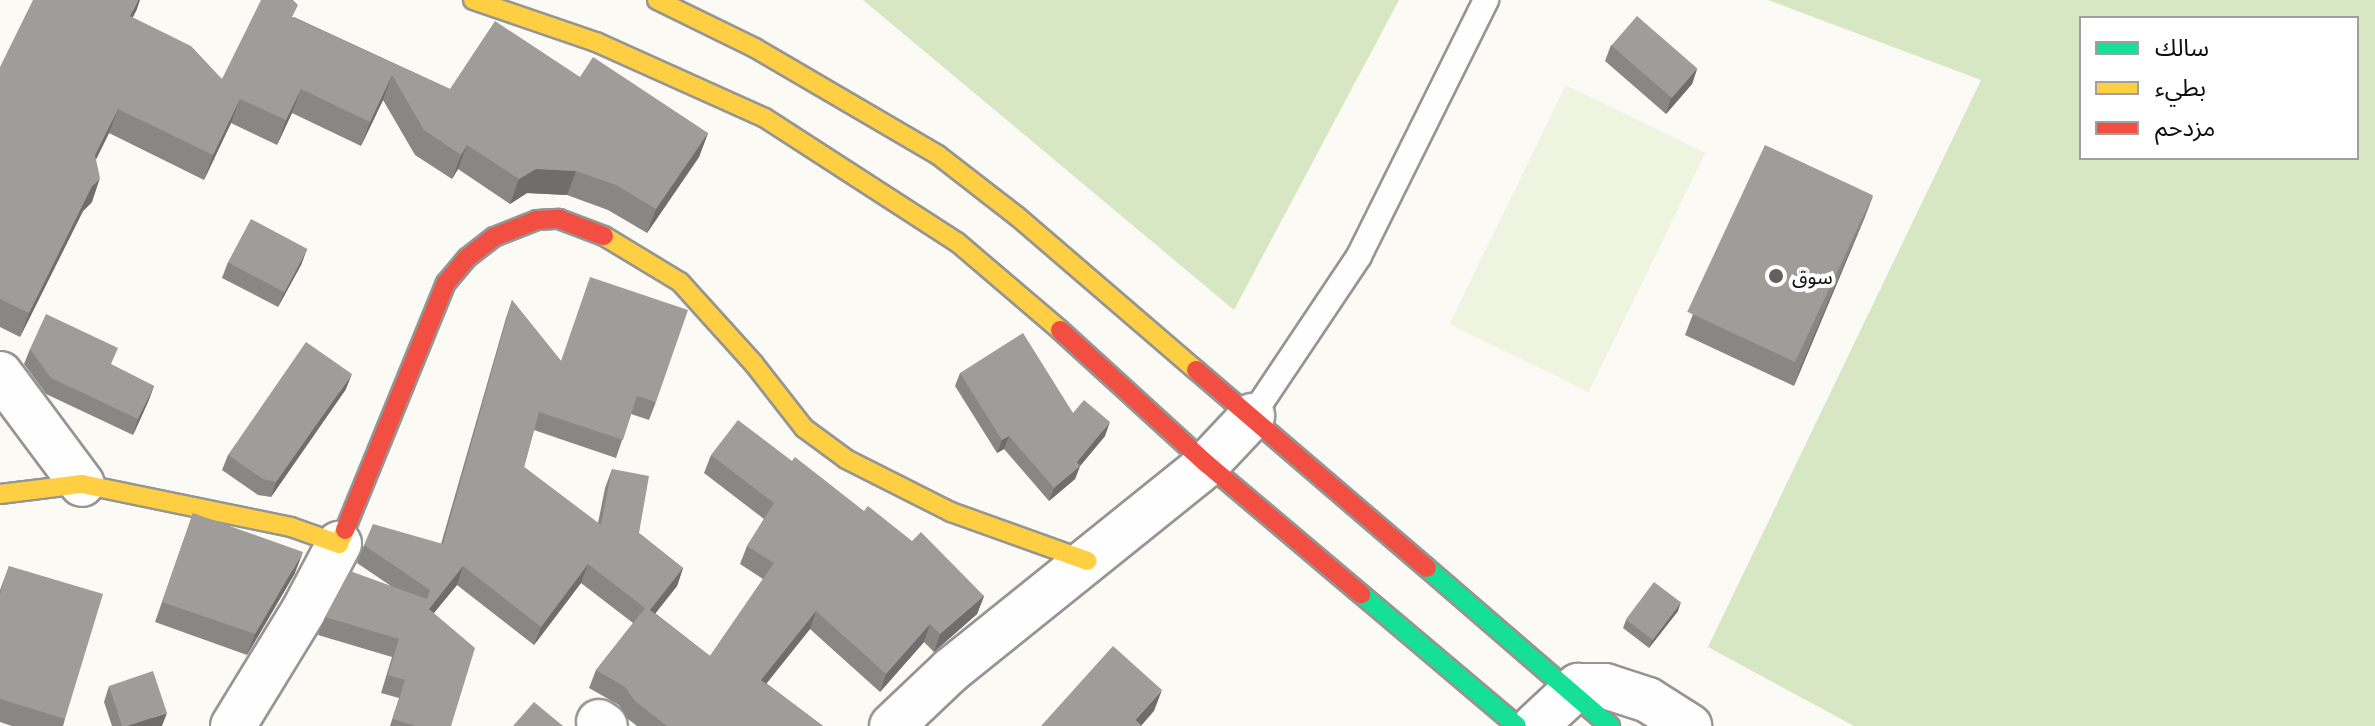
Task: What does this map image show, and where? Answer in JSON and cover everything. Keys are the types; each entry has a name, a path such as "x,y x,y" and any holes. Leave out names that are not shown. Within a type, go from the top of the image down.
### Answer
{"main road":[{"path":"473,0 596,42 765,118 957,242 1079,346 1207,464 1517,726"},
{"path":"657,0 755,48 938,155 1018,217 1610,726"},
{"path":"0,494 82,484 291,527 339,544 446,283 467,258 494,237 537,220 559,219 599,233 680,282 745,354 804,428 846,459 951,512 1088,561"}],"street":[{"path":"0,374 82,484"},
{"path":"892,726 951,670 1207,464 1252,416"},
{"path":"233,726 304,610 339,544"},
{"path":"1535,726 1569,691 1578,686 1605,686 1633,693 1689,726"}],"lane":[{"path":"1252,416 1359,256 1486,0"}],"green space":[{"path":"863,0 1399,0 1234,310"},
{"path":"1768,0 2375,0 2375,726 1854,726 1708,647 1981,80"},
{"path":"1566,85 1705,153 1589,392 1449,324"}],"building":[{"path":"33,0 138,0 130,16 191,46 222,79 261,0 293,0 298,5 292,17 450,89 495,21 580,77 593,57 708,133 656,209 616,185 576,171 536,169 519,179 467,145 461,155 424,130 392,75 370,122 301,89 286,120 240,99 213,155 118,109 95,155 100,178 92,186 29,313 0,299 0,67"},
{"path":"1637,16 1697,68 1672,98 1611,45"},
{"name":"سوق","path":"1765,145 1873,195 1795,362 1687,312"},
{"path":"251,219 308,249 285,292 228,262"},
{"path":"590,277 688,310 656,402 637,396 623,440 539,412 524,467 601,525 612,469 649,476 639,533 683,568 650,610 710,656 774,563 747,546 774,503 711,455 738,420 792,461 795,457 864,511 868,506 912,541 921,532 984,596 940,634 930,624 886,674 816,611 761,680 823,726 667,726 635,701 625,687 596,670 645,608 588,564 541,627 463,566 429,609 475,648 451,726 416,726 393,719 405,680 388,675 399,639 325,617 350,571 427,599 430,590 364,545 373,524 443,544 512,300 561,361"},
{"path":"46,314 118,348 111,364 154,386 138,419 51,378 30,349"},
{"path":"1023,333 1073,413 1084,400 1110,422 1077,462 1080,466 1054,488 1009,436 1002,440 960,373"},
{"path":"306,342 352,374 276,482 263,479 228,455"},
{"path":"193,513 303,552 255,634 162,602"},
{"path":"9,566 103,594 65,719 0,699 0,594"},
{"path":"1654,582 1681,602 1653,640 1626,620"},
{"path":"1113,646 1162,690 1135,720 1142,726 1041,726"},
{"path":"153,671 167,713 122,726 109,686"},
{"path":"534,702 563,726 513,726"}],"traffic: fast":[{"path":"1427,568 1610,726"},
{"path":"1361,594 1517,726"}],"traffic: slow":[{"path":"473,0 596,42 765,118 957,242 1060,330"},
{"path":"657,0 755,48 938,155 1018,217 1196,370"},
{"path":"604,236 680,282 754,364 804,428 846,459 951,512 1088,561"},
{"path":"0,494 82,484 291,527 339,544 345,530"}],"traffic: jam":[{"path":"345,530 446,283 467,258 494,237 537,220 559,219 604,236"},
{"path":"1060,330 1207,464 1361,594"},
{"path":"1196,370 1427,568"}],"place":[{"name":"سوق","path":"1776,276"}]}
